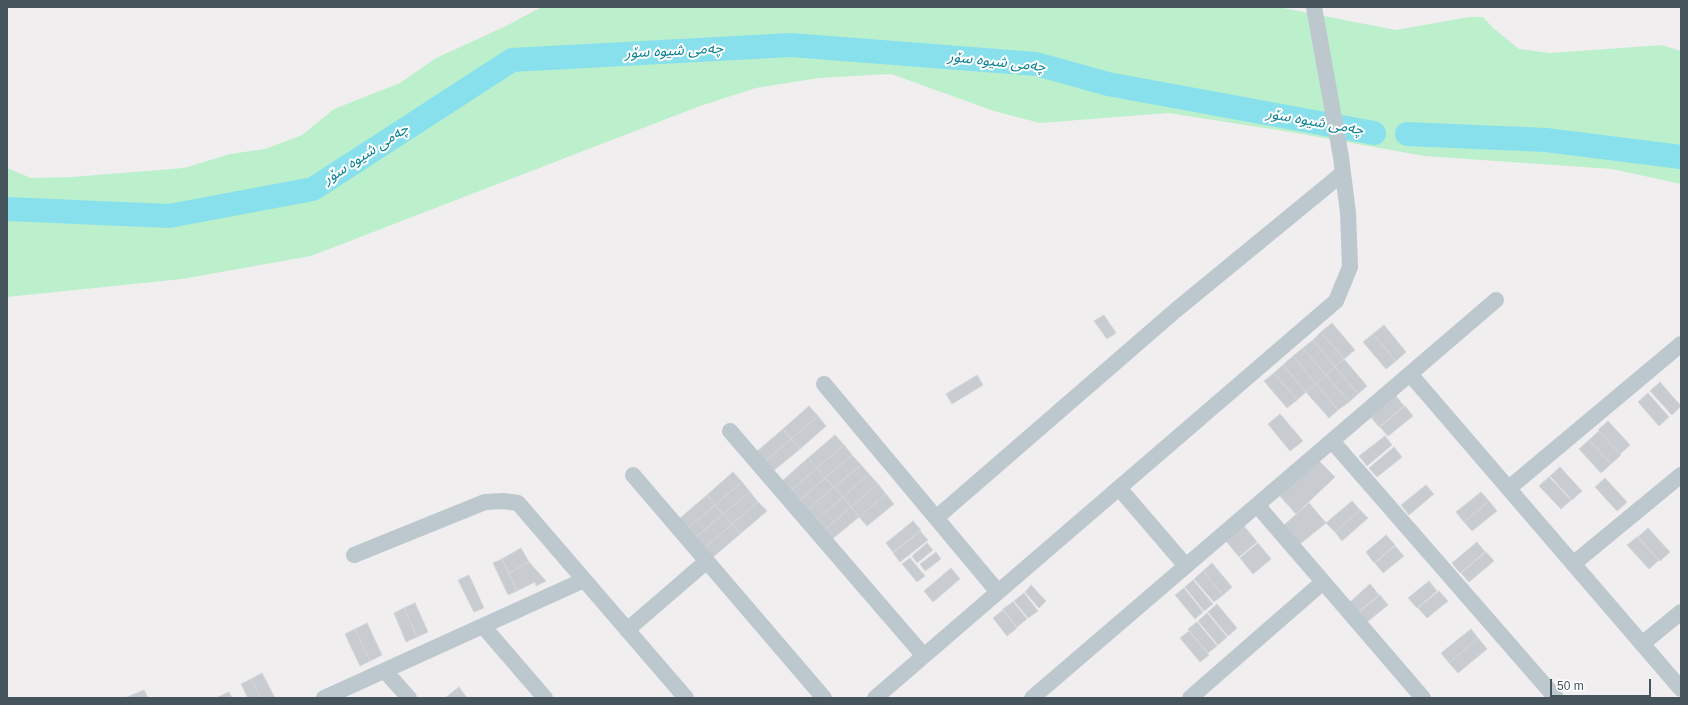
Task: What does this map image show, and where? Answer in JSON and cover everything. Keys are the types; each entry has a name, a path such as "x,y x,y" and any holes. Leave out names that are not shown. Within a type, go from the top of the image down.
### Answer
{"street":[{"path":"875,698 1336,301 1350,267 1348,213 1342,165 1314,7"},
{"path":"936,518 1342,165"},
{"path":"1032,698 1496,300"},
{"path":"1508,488 1681,344"},
{"path":"1410,374 1681,689"},
{"path":"824,384 998,592"},
{"path":"730,432 924,656"},
{"path":"1332,441 1556,698"},
{"path":"633,475 818,696"},
{"path":"1573,564 1681,475"},
{"path":"1119,488 1186,566"},
{"path":"354,555 484,502 503,501 518,503 686,698"},
{"path":"1257,505 1423,698"},
{"path":"627,630 707,562"},
{"path":"324,698 584,580"},
{"path":"1190,698 1323,582"},
{"path":"1642,644 1681,612"},
{"path":"483,626 545,698"},
{"path":"385,671 409,698"}],"green space":[{"path":"542,7 1278,7 1396,30 1469,17 1483,17 1492,27 1519,49 1550,53 1662,45 1681,51 1681,184 1612,169 1424,156 1290,132 1168,113 1040,123 994,111 891,74 819,78 756,88 700,106 311,256 182,279 7,297 7,168 31,178 71,177 184,168 230,154 265,149 302,135 334,109 400,83 436,58 504,27"}],"building":[{"path":"1104,315 1116,333 1107,339 1094,321"},
{"path":"1332,323 1355,350 1344,359 1321,332"},
{"path":"1384,325 1406,352 1396,361 1373,334"},
{"path":"1321,332 1344,359 1335,367 1313,340"},
{"path":"1373,334 1396,361 1386,369 1363,342"},
{"path":"1313,340 1335,367 1326,375 1303,348"},
{"path":"1303,348 1326,375 1316,384 1293,356"},
{"path":"1293,356 1316,384 1306,392 1283,365"},
{"path":"1344,359 1367,386 1358,394 1335,367"},
{"path":"1283,365 1306,392 1297,400 1274,373"},
{"path":"1335,367 1358,394 1349,402 1326,375"},
{"path":"1274,373 1297,400 1287,408 1264,381"},
{"path":"977,375 983,385 952,404 946,394"},
{"path":"1326,375 1349,402 1338,410 1316,384"},
{"path":"1660,382 1681,406 1672,415 1650,391"},
{"path":"1316,384 1338,410 1329,418 1306,392"},
{"path":"1648,393 1669,417 1659,426 1638,402"},
{"path":"1396,396 1404,406 1379,427 1371,417"},
{"path":"809,406 818,416 791,439 783,429"},
{"path":"1405,406 1413,416 1388,436 1380,427"},
{"path":"1280,414 1303,441 1290,451 1268,424"},
{"path":"818,416 826,426 800,449 791,439"},
{"path":"1608,421 1630,445 1620,454 1598,430"},
{"path":"783,429 791,439 763,463 755,453"},
{"path":"1599,431 1621,455 1611,464 1589,440"},
{"path":"835,435 844,445 817,468 808,458"},
{"path":"1385,436 1392,445 1367,466 1359,456"},
{"path":"791,439 800,449 772,472 763,463"},
{"path":"1589,440 1611,464 1601,473 1579,449"},
{"path":"844,445 852,455 825,478 817,468"},
{"path":"1394,447 1402,457 1377,477 1369,468"},
{"path":"852,455 861,465 834,487 825,478"},
{"path":"1315,457 1335,477 1296,514 1277,493"},
{"path":"808,458 817,468 789,492 781,482"},
{"path":"861,465 869,474 843,497 834,487"},
{"path":"1560,467 1582,491 1572,500 1550,476"},
{"path":"817,468 825,478 798,502 789,492"},
{"path":"733,472 742,482 715,505 707,495"},
{"path":"869,474 878,484 851,507 843,497"},
{"path":"1549,477 1571,500 1561,509 1539,486"},
{"path":"825,478 834,487 806,511 798,502"},
{"path":"1605,478 1627,502 1617,511 1595,487"},
{"path":"742,482 750,492 723,514 715,505"},
{"path":"878,484 886,494 859,517 851,507"},
{"path":"1426,485 1434,494 1409,515 1401,505"},
{"path":"834,487 843,497 815,521 806,511"},
{"path":"750,492 758,502 732,524 723,514"},
{"path":"1481,492 1489,501 1464,522 1456,512"},
{"path":"886,494 894,504 867,526 859,517"},
{"path":"707,495 715,505 687,529 679,519"},
{"path":"843,497 851,507 823,531 815,521"},
{"path":"1352,501 1360,510 1335,532 1326,523"},
{"path":"1489,501 1497,511 1472,531 1464,522"},
{"path":"758,502 767,511 740,534 732,524"},
{"path":"1309,503 1326,523 1300,544 1284,525"},
{"path":"715,505 723,514 695,538 687,529"},
{"path":"851,507 859,517 831,540 823,531"},
{"path":"1360,510 1368,518 1342,541 1335,532"},
{"path":"723,514 732,524 704,549 695,538"},
{"path":"913,521 921,530 893,552 886,543"},
{"path":"732,524 740,534 712,558 704,549"},
{"path":"1244,526 1257,542 1239,557 1226,541"},
{"path":"1648,528 1670,552 1660,561 1638,537"},
{"path":"920,531 928,540 900,562 893,553"},
{"path":"1386,535 1395,545 1374,563 1366,552"},
{"path":"1637,537 1659,560 1649,569 1627,545"},
{"path":"1477,542 1485,552 1460,573 1452,563"},
{"path":"927,543 933,550 917,563 912,556"},
{"path":"1258,543 1271,559 1253,574 1240,558"},
{"path":"1395,546 1404,556 1383,573 1375,563"},
{"path":"521,548 529,562 509,573 502,559"},
{"path":"936,552 941,559 925,571 920,564"},
{"path":"1486,552 1494,561 1469,582 1461,573"},
{"path":"910,558 925,576 917,582 902,564"},
{"path":"502,559 517,591 508,595 493,563"},
{"path":"529,562 546,581 536,586 535,582 517,591 509,573"},
{"path":"1212,563 1232,587 1223,595 1203,571"},
{"path":"951,568 960,579 933,602 924,591"},
{"path":"1203,571 1223,595 1214,602 1194,579"},
{"path":"469,575 484,608 474,612 458,580"},
{"path":"1193,580 1213,604 1204,611 1185,587"},
{"path":"1429,581 1437,591 1417,608 1408,598"},
{"path":"1370,584 1379,595 1358,612 1350,602"},
{"path":"1031,585 1046,601 1039,608 1025,592"},
{"path":"1184,588 1203,612 1195,619 1175,595"},
{"path":"1439,591 1448,601 1427,618 1418,608"},
{"path":"1024,593 1038,611 1028,618 1014,601"},
{"path":"1380,595 1388,605 1367,622 1359,612"},
{"path":"1013,602 1027,619 1017,627 1003,609"},
{"path":"415,603 428,632 417,637 404,608"},
{"path":"1217,604 1237,628 1228,636 1208,612"},
{"path":"404,608 417,637 406,642 394,613"},
{"path":"1003,610 1017,628 1007,636 993,618"},
{"path":"1207,613 1227,637 1218,645 1198,621"},
{"path":"1197,622 1217,646 1208,653 1188,629"},
{"path":"367,623 382,655 370,661 355,629"},
{"path":"355,629 370,661 360,666 345,634"},
{"path":"1471,629 1478,638 1449,663 1441,653"},
{"path":"1189,631 1209,655 1200,662 1180,638"},
{"path":"1478,638 1487,649 1458,673 1449,663"},
{"path":"262,673 275,698 261,698 251,679"},
{"path":"251,679 261,698 248,698 241,684"},
{"path":"459,687 467,698 445,698"},
{"path":"144,690 148,698 125,698"},
{"path":"229,692 232,698 218,698 218,697"}],"waterway":[{"name":"چەمی شیوە سۆر","path":"7,209 169,216 313,189 512,60 791,45 1036,64 1108,84 1374,133"},
{"name":"چەمی شیوە سۆر","path":"1407,134 1546,140 1681,157"}]}
